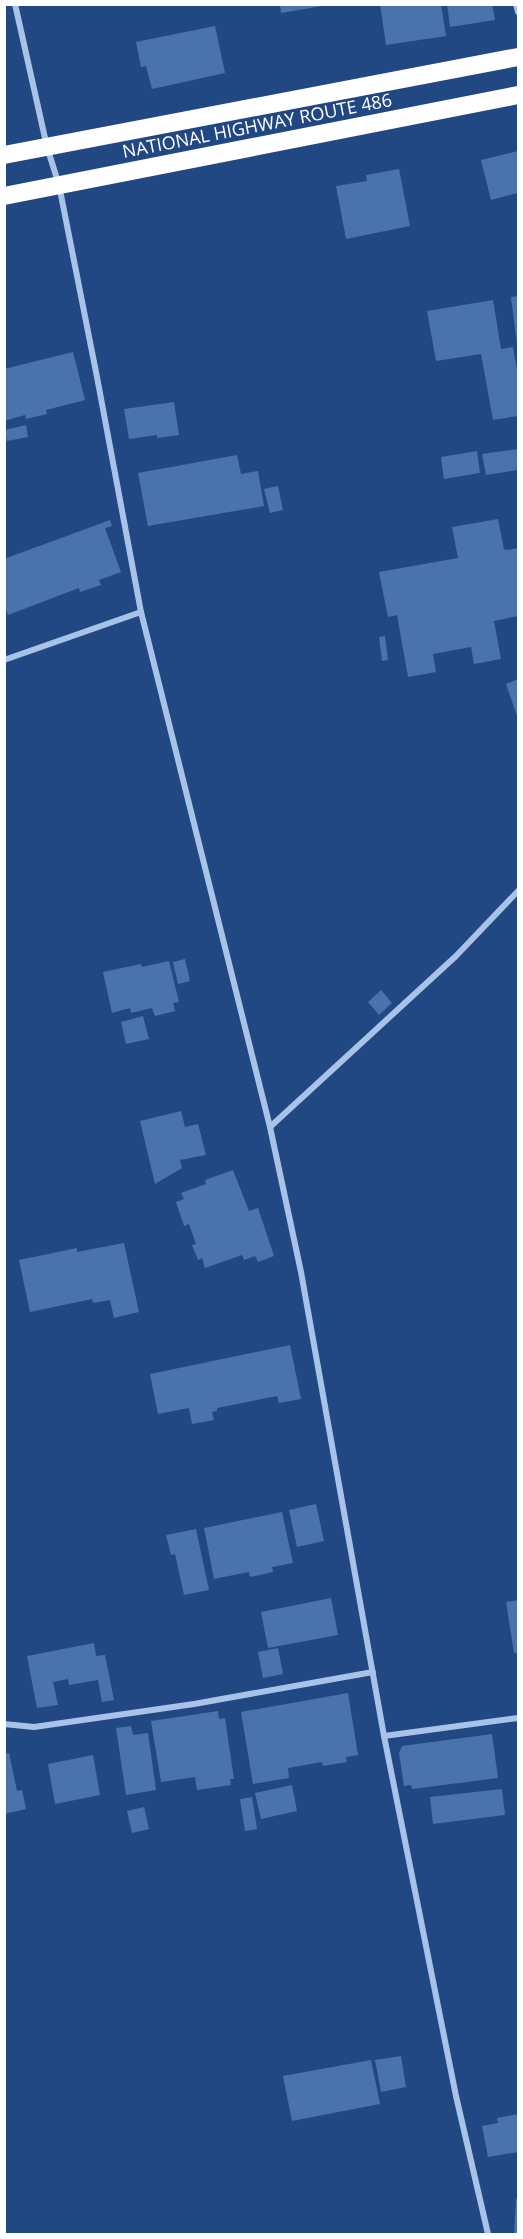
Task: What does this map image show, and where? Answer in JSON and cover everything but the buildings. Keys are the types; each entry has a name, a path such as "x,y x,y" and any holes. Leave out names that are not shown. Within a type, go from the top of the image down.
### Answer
{"highway":[{"name":"NATIONAL HIGHWAY ROUTE 486","path":"4,155 519,57"},
{"name":"NATIONAL HIGHWAY ROUTE 486","path":"4,196 519,95"}],"street":[{"path":"15,4 47,147 58,185 141,612 270,1126 302,1272 384,1736 456,2096 488,2235"},
{"path":"516,4 519,12"},
{"path":"4,660 141,612"},
{"path":"270,1126 456,956 519,891"},
{"path":"4,1724 34,1727 194,1704 372,1671"},
{"path":"384,1736 519,1718"}]}
